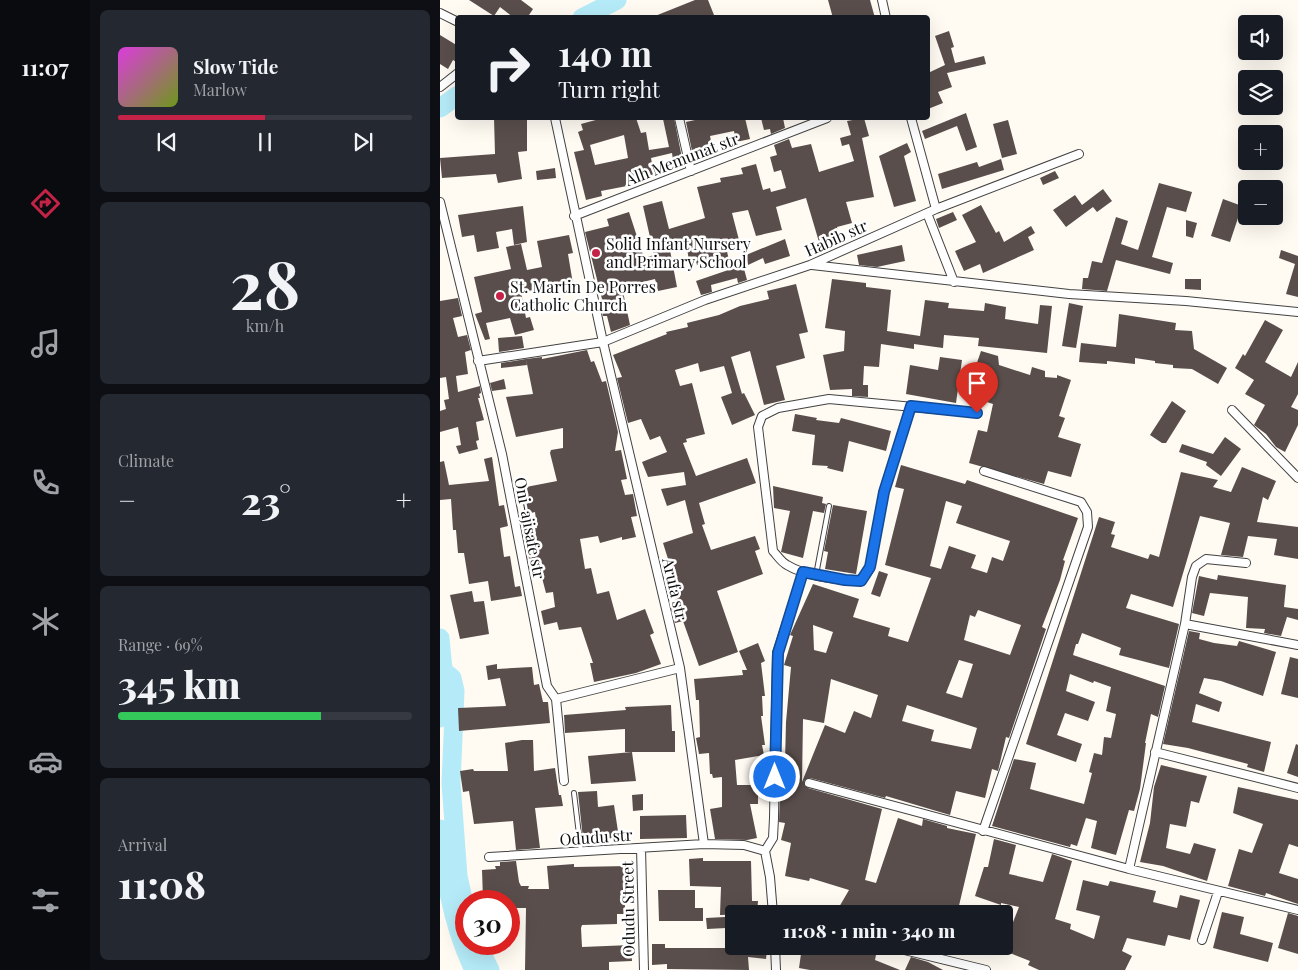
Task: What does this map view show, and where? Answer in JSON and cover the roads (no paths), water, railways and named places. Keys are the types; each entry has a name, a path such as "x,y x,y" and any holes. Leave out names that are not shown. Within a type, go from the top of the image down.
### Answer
{"street":[{"path":"882,0 885,15"},
{"path":"440,13 455,20"},
{"path":"440,87 455,75"},
{"path":"478,361 603,342 574,216 555,120"},
{"path":"679,120 691,171"},
{"name":"Alh Memunat str","path":"574,216 822,120"},
{"path":"912,120 936,208"},
{"name":"Habib str","path":"603,342 705,300 810,265 936,208 1079,154"},
{"name":"Oni-ajisafe str","path":"440,202 502,454 547,686 556,699 564,781"},
{"path":"927,213 954,282"},
{"path":"810,265 1069,294 1298,312"},
{"name":"Arufa str","path":"603,342 680,668 704,844"},
{"path":"911,406 884,492 870,567 861,581 816,575 785,565 773,551 758,427 762,416 778,408 829,399 911,406 977,413"},
{"path":"1232,410 1298,478"},
{"path":"983,831 1088,527 1087,512 1081,502 984,471"},
{"path":"1129,869 1185,624 1192,577 1196,566 1206,558 1246,563"},
{"path":"772,905 765,851 773,838 778,653 803,572"},
{"path":"1185,624 1298,645"},
{"path":"556,699 680,668"},
{"path":"1155,752 1298,788"},
{"path":"809,783 1129,869 1298,910"},
{"name":"Odudu str","path":"488,857 581,853 704,844 744,845 765,851"},
{"name":"Odudu Street","path":"641,848 644,970"},
{"path":"1202,940 1218,892"},
{"path":"775,955 776,970"},
{"path":"925,955 986,970"}],"lane":[{"path":"816,575 829,506"},
{"path":"574,793 581,853"}],"waterway":[{"path":"588,15 617,0"},
{"path":"440,108 455,97"},
{"path":"440,638 445,690 440,718"},
{"path":"442,670 452,678 455,691 451,783 458,876 461,890"},
{"path":"440,829 444,865 455,919 474,970"},
{"path":"482,955 490,970"}],"place":[{"name":"Solid Infant Nursery and Primary School","path":"596,253"},
{"name":"St. Martin De Porres Catholic Church","path":"500,296"}]}
